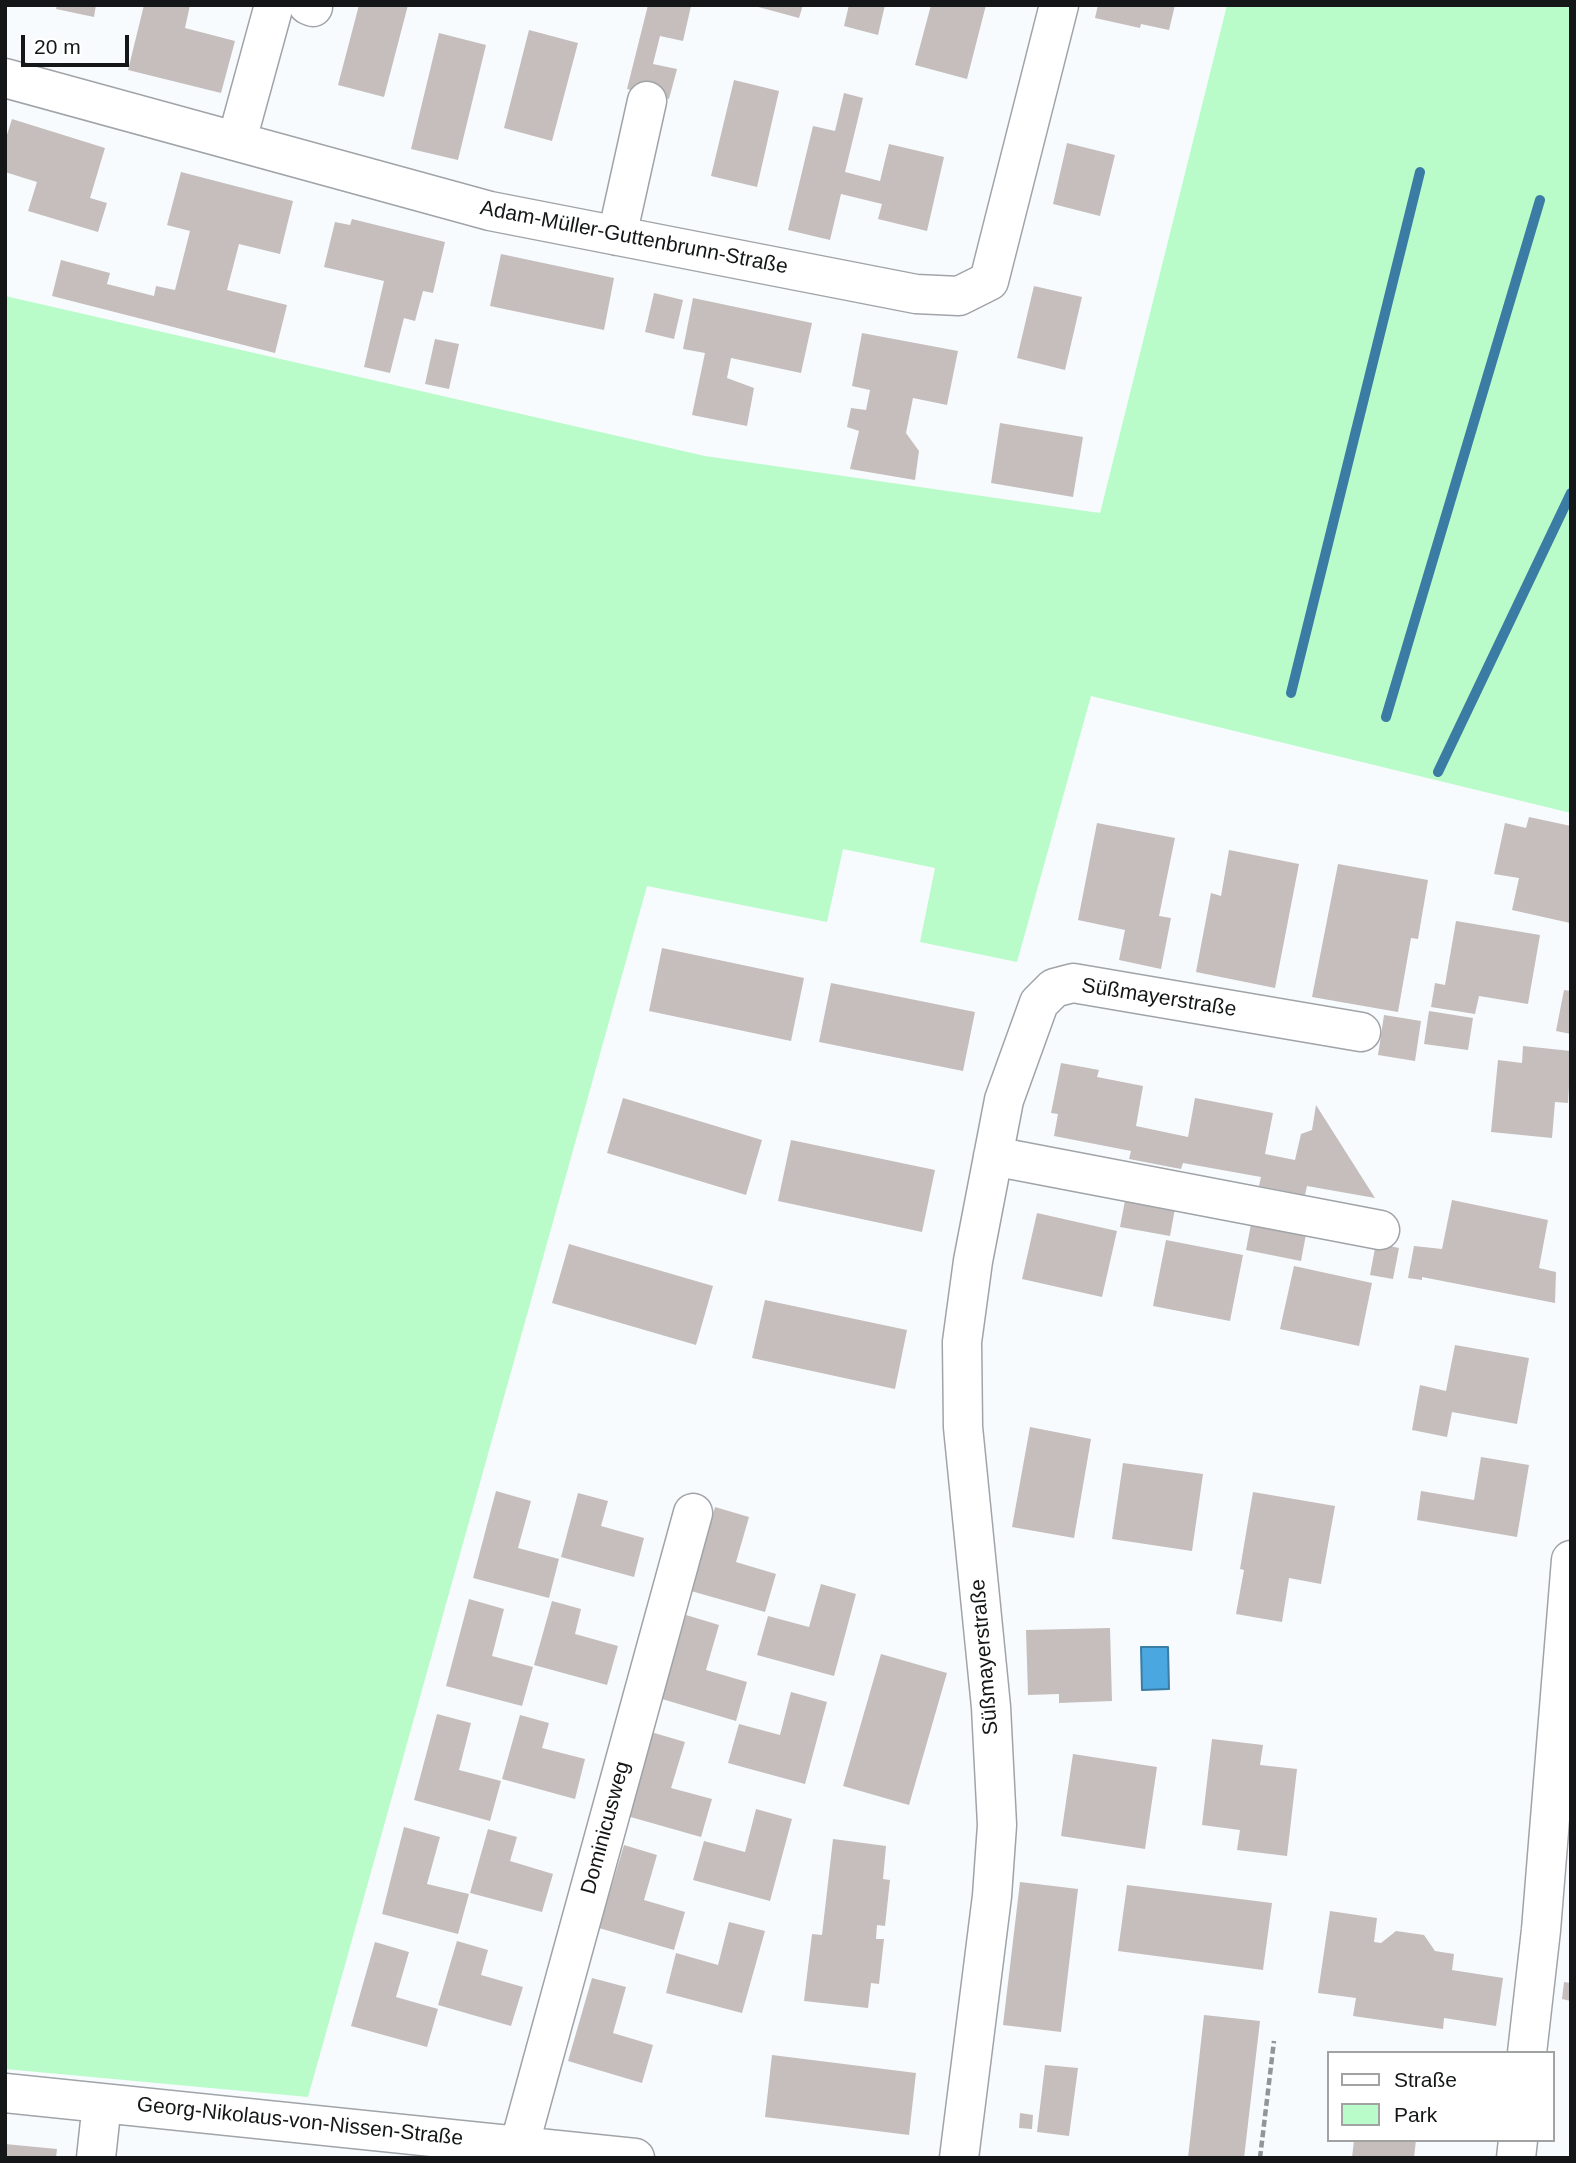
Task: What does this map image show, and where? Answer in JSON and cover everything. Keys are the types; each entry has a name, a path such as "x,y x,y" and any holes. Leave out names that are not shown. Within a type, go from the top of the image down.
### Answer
{"street":[{"path":"237,140 274,5"},
{"name":"Adam-Müller-Guttenbrunn-Straße","path":"5,78 490,211 916,294 959,296 989,281 1059,5"},
{"path":"617,236 647,101"},
{"name":"Süßmayerstraße","path":"959,2158 992,1896 997,1825 991,1707 963,1427 962,1354 973,1261 1004,1100 1015,1067 1039,1003 1054,988 1073,984 1361,1031"},
{"path":"993,1156 1380,1230"},
{"name":"Dominicusweg","path":"520,2143 693,1513"},
{"path":"1527,2051 1541,1930 1571,1561"},
{"name":"Georg-Nikolaus-von-Nissen-Straße","path":"5,2093 520,2143 635,2158"},
{"path":"96,2158 102,2103"}],"path":[{"path":"1260,2158 1274,2040"}],"green space":[{"path":"1227,5 1571,5 1571,813 1091,696 1017,962 920,942 935,868 843,849 827,922 647,886 308,2097 5,2069 5,296 705,456 1100,513"}],"water":[{"path":"1141,1647 1168,1647 1169,1689 1142,1690"}],"building":[{"path":"57,5 96,5 94,17 56,9"},
{"path":"144,5 190,5 185,28 235,41 221,93 128,70"},
{"path":"359,5 408,5 384,97 338,85"},
{"path":"648,5 691,6 683,41 660,36 653,64 677,69 669,99 627,89"},
{"path":"751,5 803,5 799,18"},
{"path":"849,5 885,5 878,35 844,26"},
{"path":"931,5 986,5 967,79 915,65"},
{"path":"1098,5 1175,5 1169,30 1141,24 1140,28 1095,18"},
{"path":"529,30 578,43 552,141 504,128"},
{"path":"439,33 486,45 458,160 411,149"},
{"path":"734,80 779,91 757,187 711,176"},
{"path":"844,93 863,98 845,172 880,181 889,144 944,157 927,231 878,219 882,204 841,194 830,240 788,230 813,126 835,131"},
{"path":"12,119 105,148 90,198 107,203 98,232 28,211 37,182 5,172 5,141"},
{"path":"1067,143 1115,155 1100,216 1053,204"},
{"path":"181,172 293,201 280,254 239,244 227,290 287,305 275,353 52,296 61,260 110,273 107,284 154,296 156,286 175,290 190,231 167,225"},
{"path":"352,219 445,242 433,293 423,291 415,321 404,318 390,373 364,367 384,281 324,267 335,222 350,225"},
{"path":"501,254 614,278 604,330 490,306"},
{"path":"1034,286 1082,297 1065,370 1017,358"},
{"path":"654,293 683,300 674,339 645,332"},
{"path":"693,298 812,323 801,373 731,358 727,378 754,388 747,426 692,415 705,353 683,349"},
{"path":"862,333 958,351 947,405 913,398 906,433 919,451 915,480 850,469 859,431 847,427 851,408 866,410 870,390 852,386"},
{"path":"435,339 459,344 449,389 425,384"},
{"path":"1000,423 1083,437 1073,497 991,483"},
{"path":"1529,817 1571,826 1570,923 1512,910 1519,878 1494,874 1505,823 1526,828"},
{"path":"1097,823 1175,838 1159,916 1171,918 1161,969 1119,960 1125,930 1078,920"},
{"path":"1229,850 1299,864 1275,988 1196,972 1211,893 1221,896"},
{"path":"1338,864 1428,880 1418,939 1411,938 1398,1012 1312,997"},
{"path":"1456,921 1540,935 1528,1004 1479,996 1475,1014 1431,1007 1435,983 1445,985"},
{"path":"662,948 804,978 791,1041 649,1011"},
{"path":"831,983 975,1012 963,1071 819,1042"},
{"path":"1564,990 1571,991 1571,1034 1556,1031"},
{"path":"1429,1011 1473,1018 1468,1050 1424,1044"},
{"path":"1384,1015 1421,1021 1415,1061 1378,1055"},
{"path":"1523,1046 1571,1051 1568,1103 1555,1102 1552,1138 1491,1132 1498,1060 1522,1063"},
{"path":"1061,1063 1099,1070 1097,1077 1143,1086 1136,1126 1188,1137 1195,1098 1273,1113 1265,1154 1295,1160 1301,1134 1312,1130 1316,1105 1375,1198 1307,1186 1305,1195 1259,1186 1261,1177 1183,1163 1181,1169 1129,1159 1131,1151 1054,1136 1058,1114 1051,1113"},
{"path":"623,1098 762,1140 746,1195 607,1153"},
{"path":"791,1140 935,1170 922,1232 778,1201"},
{"path":"1126,1195 1176,1203 1170,1236 1120,1227"},
{"path":"1452,1200 1548,1220 1539,1268 1556,1272 1555,1303 1422,1277 1422,1280 1408,1278 1414,1246 1442,1249"},
{"path":"1037,1213 1117,1231 1102,1297 1022,1279"},
{"path":"1252,1219 1307,1229 1301,1261 1246,1250"},
{"path":"1166,1240 1243,1255 1230,1321 1153,1306"},
{"path":"1376,1243 1399,1248 1393,1279 1370,1275"},
{"path":"569,1244 713,1286 696,1345 552,1303"},
{"path":"1294,1266 1372,1283 1359,1346 1280,1329"},
{"path":"765,1300 907,1330 895,1389 752,1358"},
{"path":"1455,1345 1529,1358 1517,1424 1452,1412 1447,1437 1412,1430 1420,1385 1446,1391"},
{"path":"1030,1427 1091,1439 1074,1538 1012,1527"},
{"path":"1481,1457 1529,1465 1517,1537 1417,1520 1421,1491 1474,1500"},
{"path":"1123,1463 1203,1474 1192,1551 1112,1539"},
{"path":"496,1491 531,1501 518,1548 559,1559 549,1598 473,1578"},
{"path":"1253,1492 1335,1506 1321,1584 1289,1578 1282,1622 1236,1614 1244,1570 1240,1569"},
{"path":"578,1493 608,1501 601,1526 644,1538 634,1577 561,1557"},
{"path":"715,1507 749,1517 736,1562 776,1574 765,1612 691,1591"},
{"path":"821,1584 856,1594 834,1676 757,1655 768,1616 809,1627"},
{"path":"469,1599 504,1609 492,1656 533,1667 522,1706 446,1686"},
{"path":"552,1601 581,1609 575,1634 618,1646 607,1685 534,1665"},
{"path":"686,1615 719,1625 706,1670 747,1682 736,1721 662,1699"},
{"path":"1110,1628 1112,1701 1059,1703 1059,1694 1028,1695 1026,1630"},
{"path":"881,1654 947,1673 909,1805 843,1786"},
{"path":"791,1692 827,1702 805,1784 728,1763 739,1724 780,1735"},
{"path":"437,1714 471,1723 459,1770 501,1781 490,1821 414,1800"},
{"path":"520,1715 549,1723 542,1748 585,1759 575,1799 502,1779"},
{"path":"651,1732 685,1742 671,1788 712,1799 701,1837 627,1816"},
{"path":"1212,1739 1263,1745 1260,1765 1297,1769 1287,1856 1237,1850 1240,1830 1202,1825"},
{"path":"1073,1754 1157,1767 1145,1849 1061,1836"},
{"path":"756,1809 792,1819 770,1901 693,1880 704,1841 745,1852"},
{"path":"404,1827 440,1837 427,1884 469,1894 458,1934 382,1914"},
{"path":"488,1829 517,1837 510,1861 553,1874 542,1912 470,1893"},
{"path":"833,1839 886,1846 883,1879 890,1880 885,1926 877,1925 876,1939 884,1939 879,1984 871,1983 868,2008 804,2001 812,1934 822,1935"},
{"path":"624,1845 657,1855 644,1900 685,1912 674,1950 599,1928"},
{"path":"1020,1882 1078,1889 1061,2032 1003,2025"},
{"path":"1127,1885 1272,1903 1263,1970 1118,1951"},
{"path":"1330,1911 1377,1918 1374,1942 1381,1943 1396,1931 1424,1935 1435,1951 1454,1954 1452,1970 1503,1978 1496,2026 1444,2018 1443,2029 1353,2016 1356,1998 1318,1993"},
{"path":"729,1922 765,1931 742,2013 666,1993 676,1953 718,1965"},
{"path":"457,1941 488,1950 481,1975 523,1987 511,2026 438,2005"},
{"path":"375,1942 409,1952 396,1997 438,2009 427,2047 351,2026"},
{"path":"592,1978 626,1987 613,2033 653,2045 642,2083 568,2061"},
{"path":"1564,1982 1571,1983 1571,2001 1562,1999"},
{"path":"1204,2015 1260,2021 1244,2158 1188,2158"},
{"path":"772,2055 916,2073 909,2135 765,2117"},
{"path":"1045,2065 1078,2068 1069,2136 1037,2132"},
{"path":"1020,2113 1033,2115 1032,2129 1019,2128"},
{"path":"1354,2142 1416,2142 1414,2158 1352,2158"},
{"path":"5,2144 57,2149 56,2158 5,2158"}],"waterway":[{"path":"1291,693 1420,172"},
{"path":"1386,717 1540,200"},
{"path":"1438,772 1571,493"}]}
